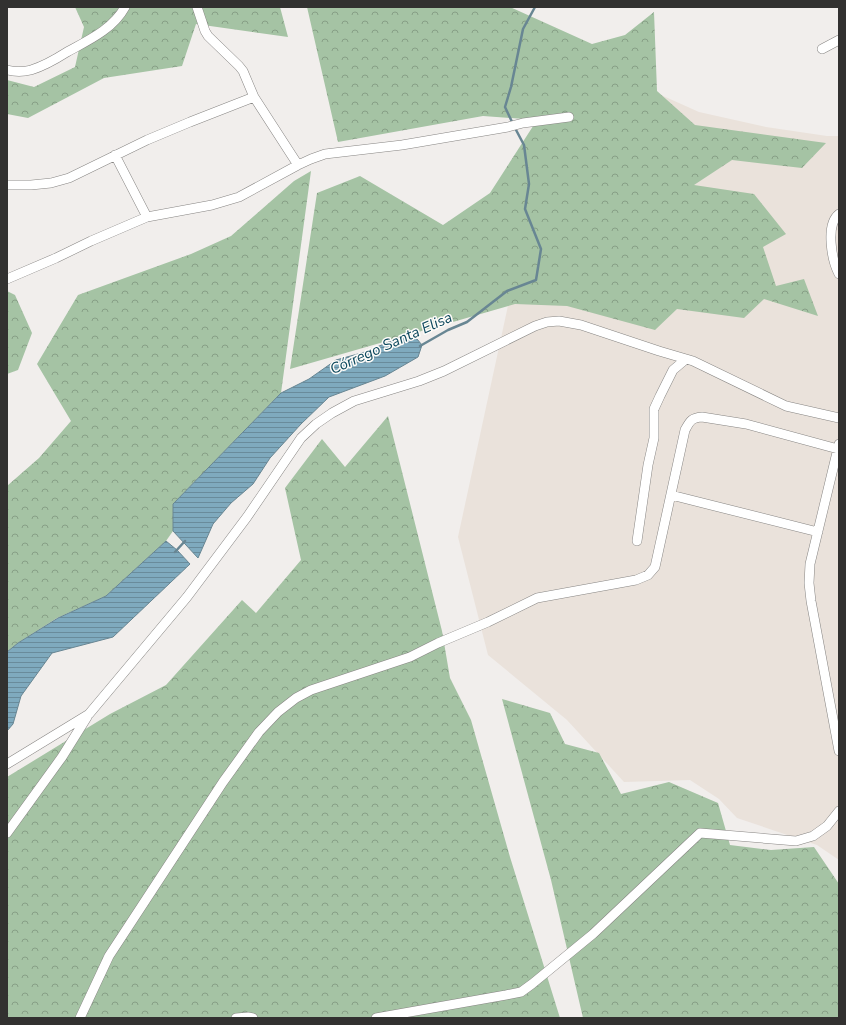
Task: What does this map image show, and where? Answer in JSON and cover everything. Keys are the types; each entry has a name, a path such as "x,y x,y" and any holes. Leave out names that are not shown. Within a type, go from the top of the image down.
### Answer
{"lane":[{"path":"7,70 17,72 43,66 94,37 113,23 125,7"},
{"path":"197,7 208,36 239,66 254,97 298,165"},
{"path":"822,49 839,40"},
{"path":"7,185 51,183 69,178 154,137 254,97"},
{"path":"7,279 147,217 212,205 239,197 298,165 326,154 402,144 508,127 523,123 569,117"},
{"path":"115,155 147,217"},
{"path":"839,214 833,222 831,235 832,254 839,274"},
{"path":"7,833 62,757 89,714 187,597 247,517 301,438 316,424 354,401 419,381 444,371 535,326 547,322 559,321 582,325 659,351 693,360 786,406 839,418"},
{"path":"637,541 648,465 654,438 654,409 673,370 686,359"},
{"path":"80,1018 109,956 222,782 259,732 278,712 296,698 311,690 410,657 537,598 636,580 648,575 655,567 686,430 688,424 694,418 702,417 746,424 838,446 810,564 809,592 839,751"},
{"path":"671,495 818,532"},
{"path":"7,764 89,714"},
{"path":"376,1018 521,992 593,934 700,833 796,841 812,836 827,826 839,811"},
{"path":"236,1018 253,1018"}],"shaded area":[{"path":"632,82 699,112 766,127 827,136 839,136 839,860 817,845 737,818 719,799 690,780 624,782 567,720 488,655 458,537 542,148"}],"green space":[{"path":"75,7 280,7 288,37 196,24 182,66 104,78 28,118 7,114 7,80 34,87 75,67 84,27"},
{"path":"307,7 510,7 592,44 625,35 654,12 657,91 695,125 826,143 802,168 732,160 694,185 754,194 786,234 763,247 776,286 804,279 818,316 764,299 744,318 677,309 655,330 567,306 515,304 290,369 317,193 360,176 443,225 490,193 537,120 483,116 338,142"},
{"path":"311,171 281,393 173,504 173,531 166,541 106,596 57,618 18,643 7,652 7,486 39,458 71,421 37,364 78,295 191,254 231,236 294,181"},
{"path":"7,291 15,295 32,333 18,370 7,374"},
{"path":"388,416 442,631 450,678 471,720 510,857 560,1018 7,1018 7,777 110,714 166,685 242,600 256,613 301,560 285,488 322,439 345,467"},
{"path":"502,699 550,713 565,744 599,753 621,794 669,782 718,803 730,845 771,850 814,847 839,884 839,1018 583,1018 551,880"}],"water":[{"path":"403,336 417,339 422,345 418,357 385,376 329,397 301,424 270,458 253,484 231,503 213,524 198,558 173,531 173,504 281,393 309,379 336,360 365,352"},
{"path":"166,541 190,564 113,637 52,653 21,696 13,724 7,731 7,652 18,643 58,618 106,596"}],"waterway":[{"name":"Córrego Santa Elisa","path":"513,124 505,107 511,87 523,29 535,7"},
{"name":"Córrego Santa Elisa","path":"420,346 448,330 467,322 507,291 536,280 541,249 525,209 529,184 524,145 515,128"},
{"name":"Córrego Santa Elisa","path":"175,552 185,541"}]}
